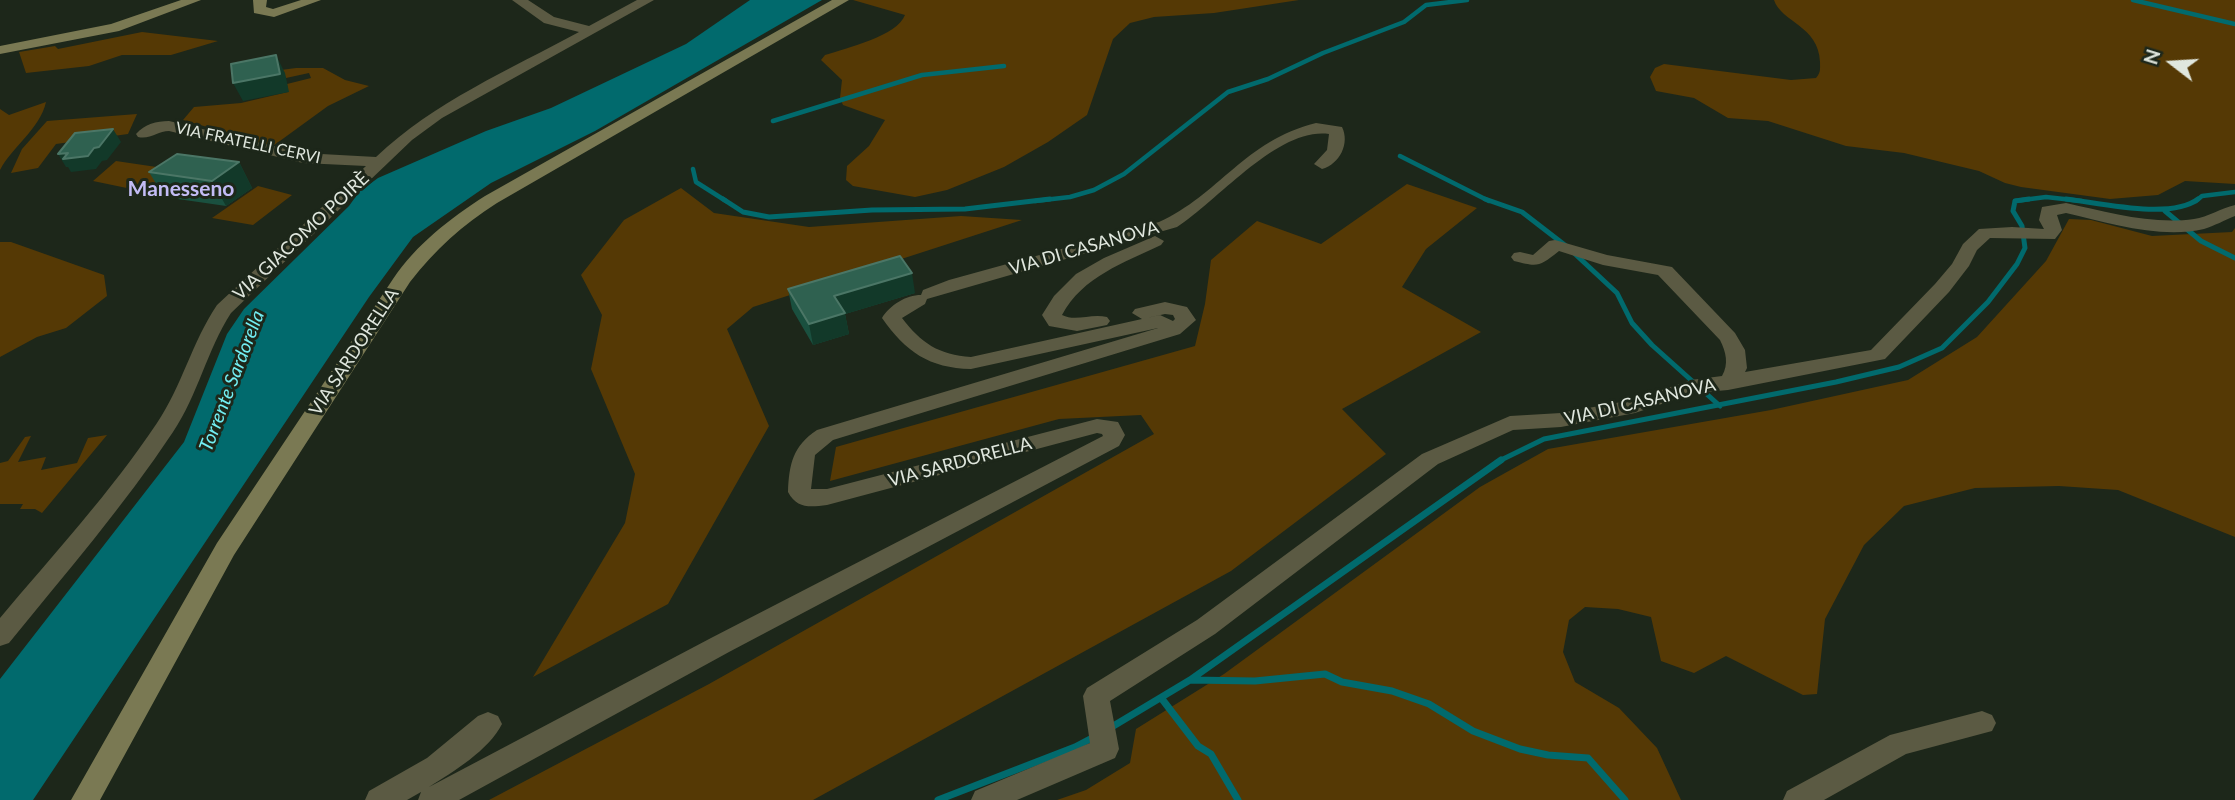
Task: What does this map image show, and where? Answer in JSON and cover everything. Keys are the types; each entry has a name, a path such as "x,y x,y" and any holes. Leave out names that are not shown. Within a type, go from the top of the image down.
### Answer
{"main road":[{"path":"0,50 114,28 194,0"},
{"path":"260,0 259,10 274,13 314,0"},
{"name":"VIA SARDORELLA","path":"85,800 225,549 402,279 426,247 467,214 842,0"}],"street":[{"path":"519,0 549,20 592,31"},
{"name":"VIA GIACOMO POIRÈ","path":"0,636 96,520 165,428 180,402 210,330 224,309 406,137 647,0"},
{"name":"VIA FRATELLI CERVI","path":"152,123 303,158 379,162"},
{"name":"VIA DI CASANOVA","path":"1173,330 1160,321 971,363 957,363 919,351 892,318 896,311 924,297 979,277 1170,224 1201,203 1220,185 1278,141 1300,130 1323,125 1336,130 1339,138 1335,153 1322,164"},
{"name":"VIA DI CASANOVA","path":"985,800 1105,749 1096,696 1206,627 1430,459 1470,439 1510,423 1561,420 1635,406 1691,387 1727,383 1878,355 1948,281 1969,248 1985,233 2049,235 2053,230 2048,220 2048,211 2066,208 2124,221 2178,226 2201,225 2235,210"},
{"path":"1155,241 1084,274 1065,291 1052,315 1056,322 1077,325 1165,308 1175,309 1184,313 1186,320 1173,330"},
{"path":"1520,257 1535,261 1555,245 1563,245 1604,260 1665,271 1732,344 1738,361 1737,368 1727,383"},
{"name":"VIA SARDORELLA","path":"432,800 720,645 1111,441 1114,435 1110,428 1097,426 827,498 807,499 799,492 802,454 811,443 825,435 1173,330"},
{"path":"1797,800 1900,744 1982,723"},
{"path":"379,800 426,775 461,750 488,724"}],"shaded area":[{"path":"853,0 1299,0 1214,13 1154,17 1130,23 1113,39 1087,115 1048,142 1004,167 947,190 915,197 853,186 846,180 847,166 869,146 885,120 843,105 840,98 842,80 821,60 825,55 882,35 905,15"},
{"path":"1774,0 2235,0 2235,184 2185,181 2158,195 2110,199 2021,187 1979,171 1904,153 1846,146 1768,121 1728,118 1694,98 1656,91 1650,77 1655,68 1664,64 1791,80 1816,78 1820,62 1813,40 1778,8"},
{"path":"142,32 218,41 171,55 122,55 89,66 26,73 19,52 55,46 58,49"},
{"path":"323,68 345,80 369,86 328,106 273,146 183,120 194,107 241,103 288,92 287,84 311,78 309,73 286,78 281,70"},
{"path":"46,102 38,121 0,170 0,109 9,115"},
{"path":"137,114 128,134 56,144 38,168 11,173 22,149 47,121"},
{"path":"116,161 177,170 146,192 93,181"},
{"path":"1407,184 1477,208 1426,249 1402,287 1481,332 1342,409 1386,454 1231,571 813,800 489,800 709,684 1154,434 1141,415 1059,419 830,481 836,447 1195,346 1205,304 1211,260 1257,221 1321,244"},
{"path":"258,186 292,195 253,225 212,218"},
{"path":"681,188 714,213 809,227 961,216 1022,220 753,307 727,329 769,426 668,604 533,677 625,523 635,474 591,369 602,315 581,275 624,220"},
{"path":"2069,219 2091,220 2152,236 2232,232 2235,228 2235,537 2118,490 2059,486 1975,488 1904,506 1864,545 1825,619 1817,694 1803,695 1726,656 1694,673 1661,661 1651,617 1618,609 1585,607 1569,620 1563,652 1575,682 1619,708 1657,748 1681,800 1057,800 1086,790 1130,763 1136,729 1224,674 1480,487 1548,449 1771,410 1908,380 1977,337 2046,261"},
{"path":"0,242 11,242 104,275 107,296 66,328 37,337 0,357"},
{"path":"107,435 42,513 35,509 20,509 23,504 0,504 0,463 8,461 25,437 31,436 18,462 46,457 41,470 77,463 88,438"}],"water":[{"name":"Torrente Sardorella","path":"750,0 822,0 595,131 491,183 413,237 369,297 33,800 0,800 0,679 184,442 227,334 244,309 349,206 359,192 378,178 486,131 551,108 686,44"}],"building":[{"path":"276,55 280,74 233,83 231,64"},
{"path":"113,129 88,156 63,159 68,153 58,154 75,133"},
{"path":"177,154 239,162 212,181 149,172"},
{"path":"900,256 912,273 834,296 845,313 809,324 788,289"}],"waterway":[{"path":"1035,201 1070,197 1094,190 1124,174 1228,92 1268,79 1323,53 1404,22 1426,5 1467,0"},
{"path":"2133,0 2235,24"},
{"path":"773,121 922,75 1004,66"},
{"path":"1400,156 1485,199"},
{"path":"693,169 696,182 726,201"},
{"path":"2196,201 2202,196 2235,192"},
{"path":"2015,201 2046,197 2074,200"},
{"path":"723,199 743,212 769,217 872,210 965,209 1050,199"},
{"path":"1485,199 1522,212 1566,246"},
{"path":"1485,199 1489,201"},
{"path":"2015,201 2029,199"},
{"path":"2066,199 2074,200"},
{"path":"2074,200 2153,209 2186,205 2198,199"},
{"path":"2074,200 2082,201"},
{"path":"1719,405 1899,367 1942,348 1988,302 2017,264 2025,248 2022,226 2013,211 2015,201"},
{"path":"2165,211 2201,241 2235,258"},
{"path":"1574,253 1617,293 1632,323 1652,345 1719,405"},
{"path":"1501,460 1544,439 1719,405"},
{"path":"1110,728 1190,680 1501,460"},
{"path":"1497,462 1501,460"},
{"path":"1191,680 1255,681 1325,674 1342,682 1392,691 1429,704 1473,731 1520,749 1548,755 1588,758 1625,800"},
{"path":"1162,699 1198,746 1211,754 1238,800"},
{"path":"938,800 1075,747 1094,737"}],"district":[{"name":"Manesseno","path":"181,189"}]}
